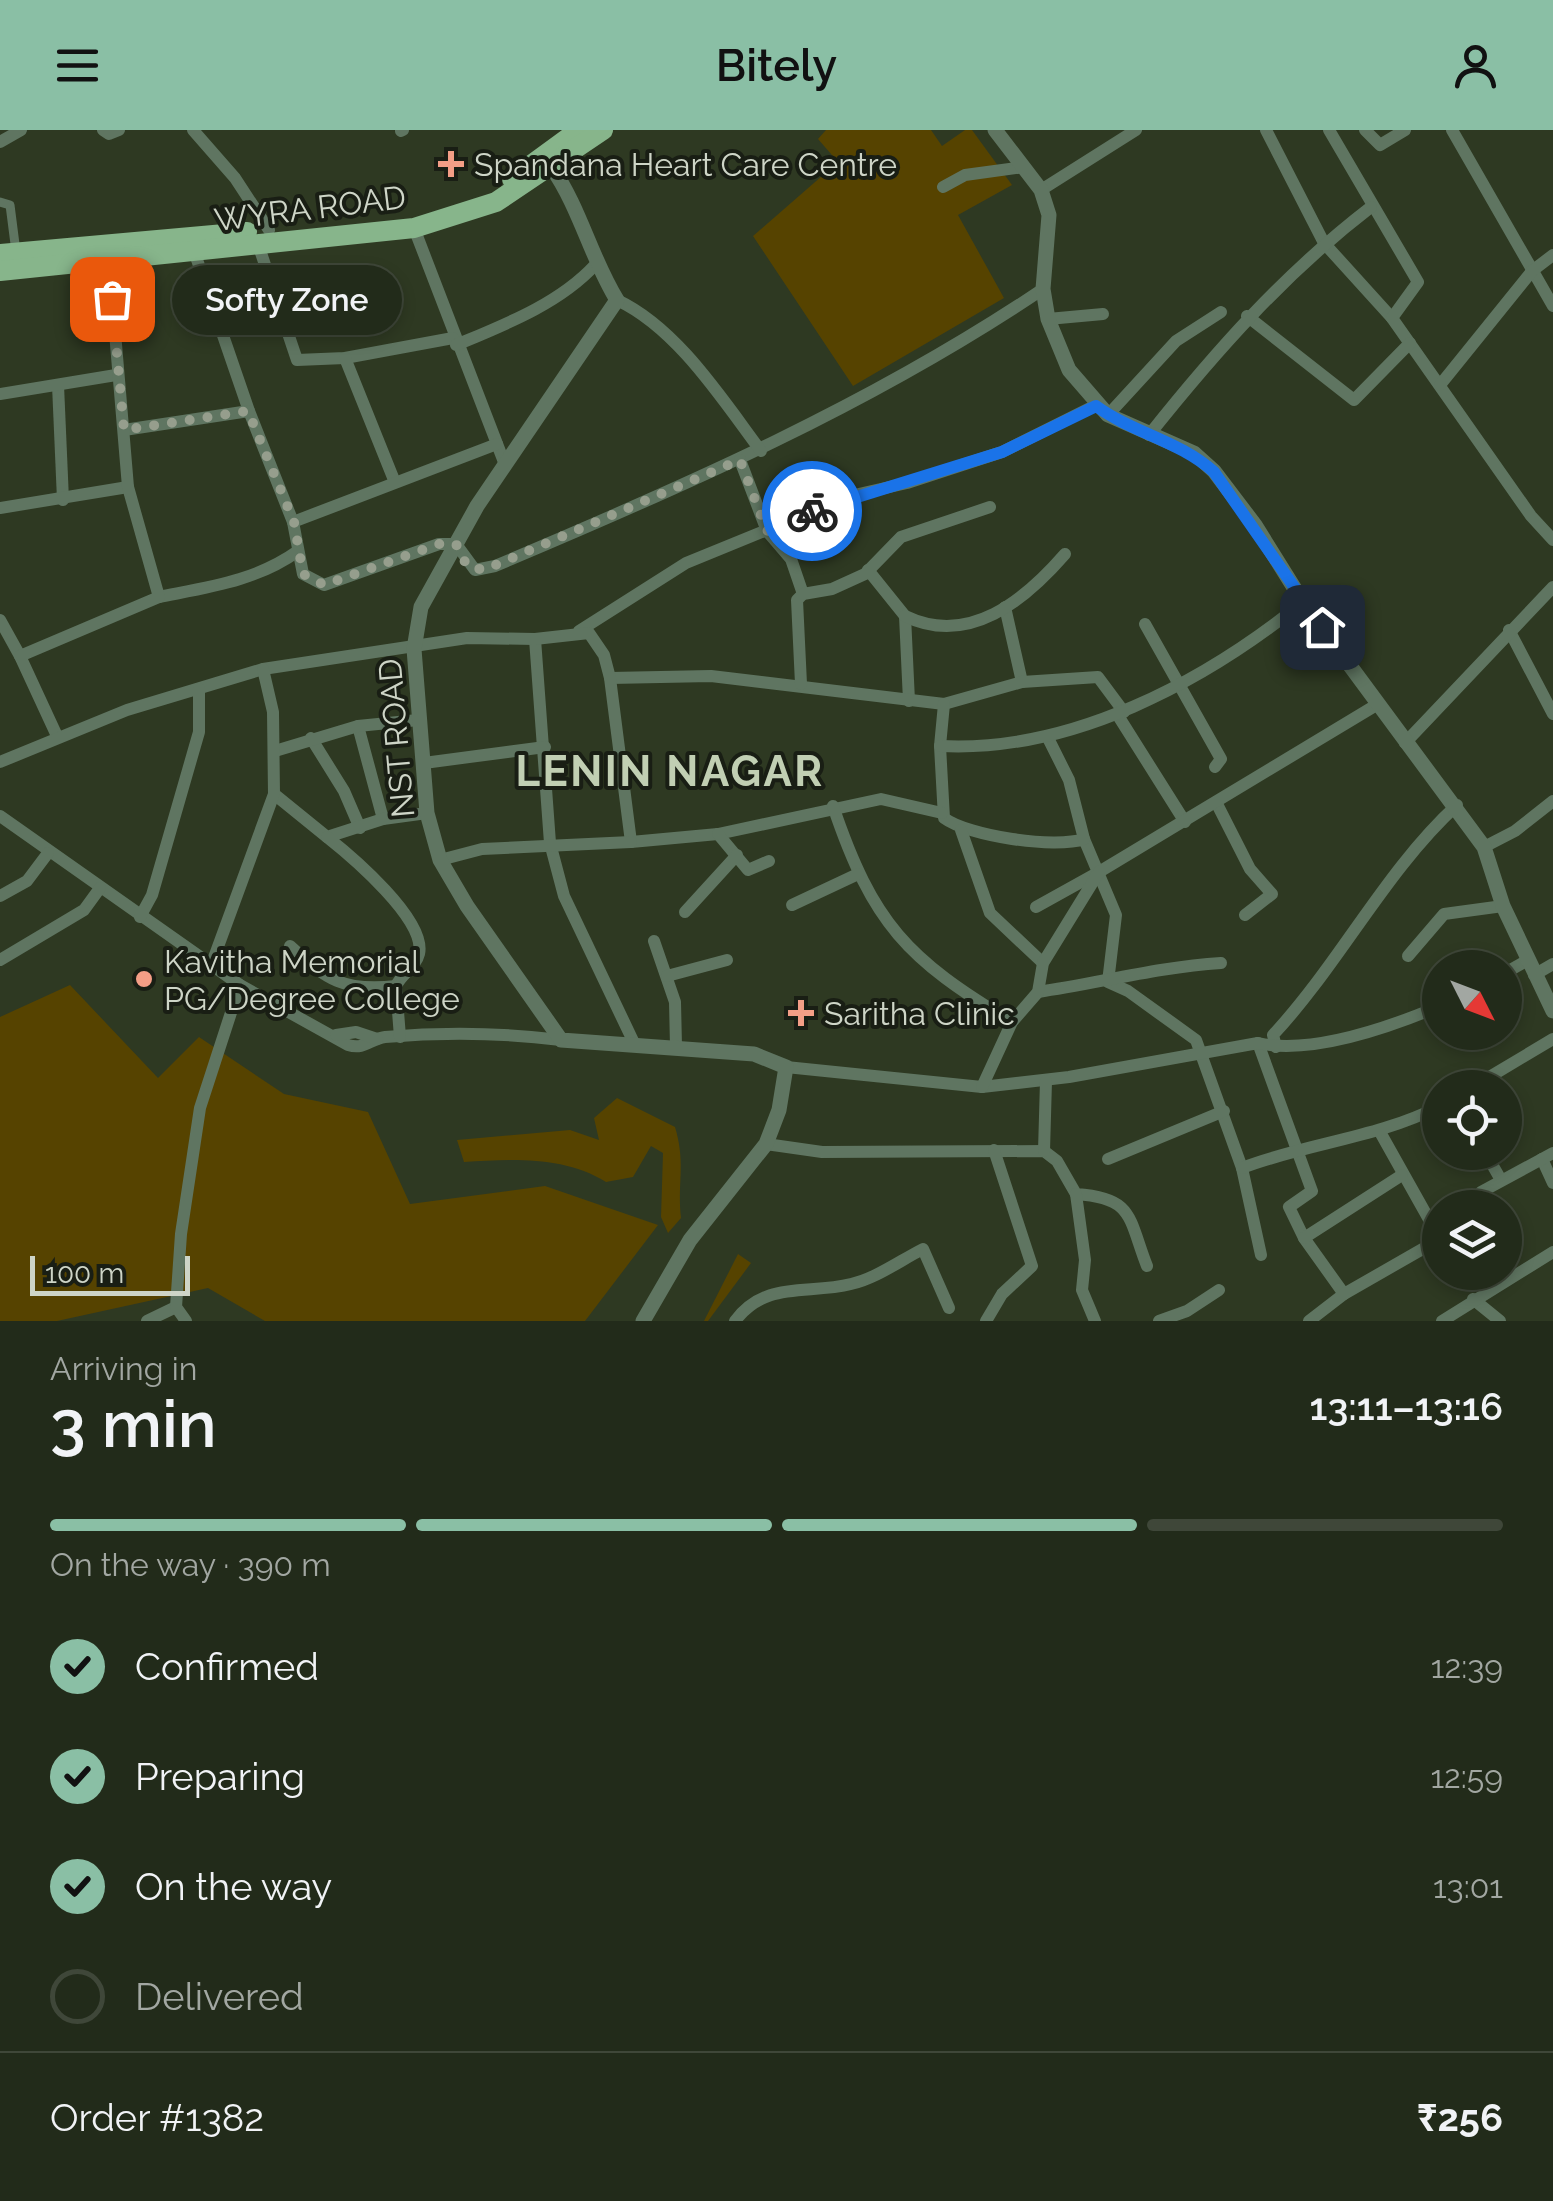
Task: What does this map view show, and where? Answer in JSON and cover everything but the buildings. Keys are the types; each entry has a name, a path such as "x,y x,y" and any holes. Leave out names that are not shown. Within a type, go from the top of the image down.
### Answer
{"main road":[{"name":"WYRA ROAD","path":"320,232 419,216 463,204 491,193 580,135"},
{"name":"WYRA ROAD","path":"8,254 414,228 496,202 552,168 580,135"},
{"name":"WYRA ROAD","path":"0,271 194,251 264,237"}],"street":[{"path":"0,142 21,130"},
{"path":"103,130 109,134 119,130"},
{"path":"193,130 235,178 264,237 297,360 344,358 454,341 518,318 580,280 595,265"},
{"path":"996,130 1041,190 1049,216 1043,289 1048,319 1069,370 1102,410 1149,436 1194,454 1214,472 1256,526 1303,602 1484,847 1504,906 1553,1011"},
{"path":"1041,190 1136,130"},
{"path":"1266,130 1324,244 1392,318 1553,540"},
{"path":"1329,130 1418,282 1392,318"},
{"path":"1366,130 1380,144 1405,130"},
{"path":"1452,130 1553,306"},
{"path":"943,187 965,175 1024,167"},
{"path":"552,168 571,202 595,265 617,300 640,311 668,337 762,451"},
{"path":"0,202 10,205 8,254"},
{"path":"1149,436 1248,316 1324,244 1372,207"},
{"path":"414,228 454,341 504,462"},
{"path":"194,251 248,411 294,522 303,574 324,585 420,549 456,544 467,566 484,570 762,451 910,374 1043,289"},
{"path":"1440,385 1532,271 1553,254"},
{"path":"109,261 128,487 160,597"},
{"name":"NST ROAD","path":"562,1040 440,860 427,813 414,650 421,607 456,544 504,462 617,300"},
{"path":"577,632 686,563 850,496 907,483 1002,452 1102,410 1176,341 1222,312"},
{"path":"1048,319 1103,314"},
{"path":"1248,316 1354,400 1410,343"},
{"path":"344,358 394,480"},
{"path":"0,394 116,376"},
{"path":"58,386 64,500"},
{"path":"124,430 248,411"},
{"path":"294,522 394,480 496,444"},
{"path":"740,460 767,531 791,558 803,594"},
{"path":"0,508 128,487"},
{"path":"800,684 797,600 803,594 832,589 868,570 901,537 990,507"},
{"path":"20,656 160,597 236,582 273,569 298,551"},
{"path":"868,570 905,616 921,624 963,626 1025,596 1065,554"},
{"path":"1405,743 1553,587"},
{"path":"940,746 994,748 1121,713 1251,644 1303,602"},
{"path":"1004,607 1022,682"},
{"path":"905,616 909,702"},
{"path":"0,620 57,736"},
{"path":"1145,624 1182,682 1220,759 1215,767"},
{"path":"1509,630 1553,714"},
{"path":"0,762 57,736 263,669 414,650 467,638 535,639 589,633 604,655 610,678 631,842"},
{"path":"535,639 550,843 564,896 636,1045"},
{"path":"212,963 274,794 276,751 263,669"},
{"path":"610,678 711,676 944,704 1022,682 1098,677 1185,822"},
{"path":"140,917 152,895 199,732 199,689"},
{"path":"942,813 940,746 944,704"},
{"path":"1036,907 1378,704"},
{"path":"276,751 358,726 418,720"},
{"path":"358,726 383,819"},
{"path":"1047,736 1068,780 1084,840 1116,915 1108,982"},
{"path":"312,738 344,790 360,828"},
{"path":"424,763 545,747"},
{"path":"274,794 386,890 418,940 416,961 396,986 400,1037"},
{"path":"440,860 482,849 718,834 880,798 942,813 960,830 990,913 1043,963"},
{"path":"1484,847 1515,832 1553,801"},
{"path":"1216,802 1250,868 1272,894 1246,915"},
{"path":"1276,1047 1273,1035 1333,964 1413,848 1456,805"},
{"path":"833,806 858,874 905,946 942,979 1012,1022"},
{"path":"327,837 383,819 427,813"},
{"path":"0,816 240,984 360,1048 377,1039 400,1037 522,1035 754,1054 786,1067 982,1088 1046,1081 1258,1043 1276,1047 1356,1036 1422,1012"},
{"path":"960,830 1065,846 1084,840"},
{"path":"718,834 748,870 769,861"},
{"path":"4,889 28,881 48,853"},
{"path":"685,912 737,855"},
{"path":"982,1088 1012,1022 1038,992 1043,963 1099,872"},
{"path":"792,905 858,874"},
{"path":"0,960 84,910 100,888"},
{"path":"1408,956 1444,914 1504,906"},
{"path":"654,941 675,1002 676,1046"},
{"path":"290,946 311,966 352,989 396,986"},
{"path":"666,976 727,960"},
{"path":"1038,992 1178,966 1221,963"},
{"path":"1522,970 1553,964"},
{"path":"1108,982 1128,991 1196,1040 1242,1168 1261,1255"},
{"path":"186,1321 176,1307 181,1234 200,1108 240,984"},
{"path":"1501,1070 1553,1038"},
{"path":"1258,1043 1312,1192 1289,1207 1304,1238 1344,1294"},
{"path":"643,1321 690,1240 766,1144 786,1067"},
{"path":"1044,1152 1046,1081"},
{"path":"1108,1160 1224,1111"},
{"path":"1242,1168 1298,1150 1380,1132 1422,1114"},
{"path":"1380,1132 1422,1208"},
{"path":"766,1144 822,1152 1044,1152 1057,1161 1076,1194 1085,1260 1082,1290 1092,1319"},
{"path":"986,1321 1002,1294 1032,1266 994,1150"},
{"path":"1489,1190 1548,1156 1553,1182"},
{"path":"1496,1170 1501,1180"},
{"path":"1304,1238 1402,1174"},
{"path":"1076,1194 1107,1196 1124,1207 1146,1266"},
{"path":"1309,1321 1344,1294 1422,1249"},
{"path":"735,1321 746,1306 777,1290 852,1284 923,1250 949,1308"},
{"path":"1442,1321 1473,1298 1553,1252"},
{"path":"1158,1321 1187,1311 1220,1290"},
{"path":"1473,1298 1500,1321"},
{"path":"147,1321 176,1307"}],"shaded area":[{"path":"826,130 931,130 942,146 965,130 972,130 1012,185 958,215 1004,298 853,386 753,236 838,162 818,139"},
{"path":"70,985 158,1078 199,1037 284,1094 368,1112 410,1204 545,1186 658,1225 585,1321 265,1321 208,1288 57,1321 0,1321 0,1017"},
{"path":"617,1098 675,1127 680,1151 681,1218 668,1233 661,1217 663,1153 651,1146 633,1177 606,1182 555,1163 464,1162 457,1140 570,1130 599,1140 594,1118"},
{"path":"738,1254 751,1263 708,1321 704,1321"}],"way so far":[{"path":"112,299 116,376 124,430 248,411 294,522 303,574 316,584 324,585 439,544 456,544 467,566 484,570 740,460 767,531 812,511"}],"place":[{"name":"Spandana Heart Care Centre","path":"451,164"},
{"name":"Softy Zone","path":"112,299"},
{"name":"Kavitha Memorial PG/Degree College","path":"144,979"},
{"name":"Saritha Clinic","path":"801,1013"}],"district":[{"name":"LENIN NAGAR","path":"670,771"}],"route":[{"path":"812,511 850,496 907,483 1002,452 1096,406 1149,436 1194,454 1214,472 1256,526 1322,627"}]}
